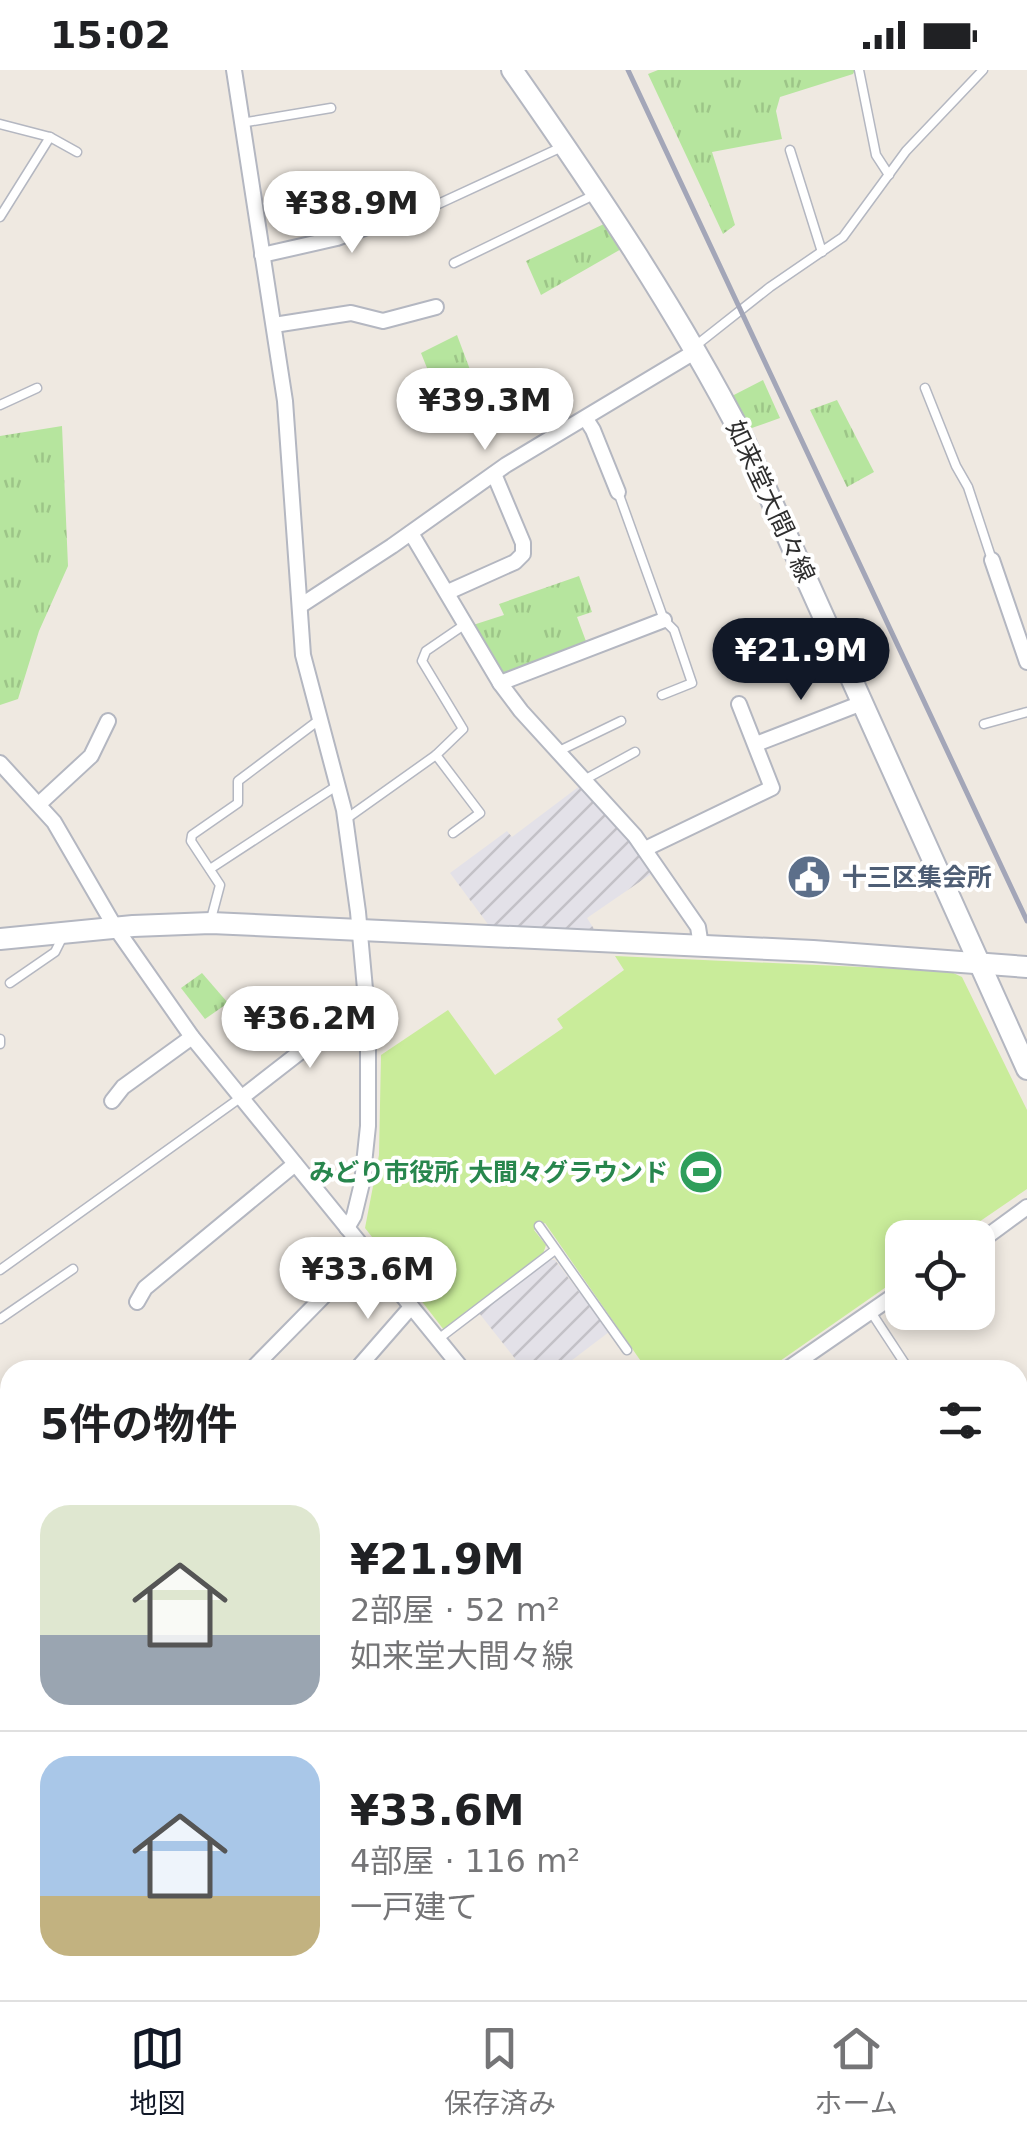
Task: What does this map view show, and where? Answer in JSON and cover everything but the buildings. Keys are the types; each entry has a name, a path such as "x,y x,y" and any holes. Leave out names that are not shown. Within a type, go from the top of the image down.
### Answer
{"main road":[{"name":"如来堂大間々線","path":"512,70 598,193 695,349 762,477 1027,1069"},
{"path":"0,939 211,923 701,946 1027,968"}],"street":[{"path":"234,70 288,424 303,656 346,819 360,930 367,1010 367,1148 354,1216 348,1228"},
{"path":"262,255 337,238 426,204"},
{"path":"274,326 351,313 383,321 436,307"},
{"path":"300,606 494,474 695,349"},
{"path":"586,419 618,492"},
{"path":"448,592 515,562 523,554 523,543 494,474"},
{"path":"412,533 500,683 644,849 698,927 701,946"},
{"path":"992,560 1027,662"},
{"path":"500,683 664,620"},
{"path":"756,744 862,702"},
{"path":"644,849 770,792 772,784 739,704"},
{"path":"39,804 91,756 108,721"},
{"path":"0,763 64,837 114,928 192,1037 455,1360"},
{"path":"240,1098 350,1014 367,1010"},
{"path":"112,1101 123,1087 192,1037"},
{"path":"137,1302 145,1288 295,1164"},
{"path":"995,1231 1027,1208"},
{"path":"261,1360 367,1252"},
{"path":"812,1360 885,1302"},
{"path":"365,1360 412,1307"}],"lane":[{"path":"859,70 876,155 889,175"},
{"path":"695,349 770,286 854,226 919,136 983,70"},
{"path":"241,123 331,108"},
{"path":"0,124 50,137 76,152"},
{"path":"0,217 50,137"},
{"path":"426,204 434,206 565,146"},
{"path":"790,150 822,252"},
{"path":"454,263 598,193"},
{"path":"0,405 37,388"},
{"path":"925,388 968,487 992,560"},
{"path":"618,492 664,620 674,630 692,682 662,695"},
{"path":"346,819 460,733 463,726 422,661 423,655 466,624"},
{"path":"808,667 841,654"},
{"path":"984,724 1027,712"},
{"path":"211,923 221,888 191,841 192,835 238,803 238,780 319,720"},
{"path":"559,751 621,721"},
{"path":"584,780 634,752"},
{"path":"436,754 480,813 453,833"},
{"path":"210,868 338,785"},
{"path":"10,984 55,952 65,932"},
{"path":"0,1270 240,1098"},
{"path":"539,1226 627,1350"},
{"path":"438,1340 556,1250"},
{"path":"0,1319 73,1269"},
{"path":"871,1312 902,1360"}],"shaded area":[{"path":"581,785 612,817 654,872 587,918 596,932 490,927 450,873 507,831 512,837"},
{"path":"548,1260 555,1260 609,1332 572,1360 516,1360 479,1313"}],"green space":[{"path":"658,70 855,70 853,74 780,97 776,111 782,139 712,152 735,225 723,234 648,74"},
{"path":"606,223 623,248 541,295 526,261"},
{"path":"457,335 493,431 479,437 475,427 453,433 421,353"},
{"path":"763,380 780,418 749,429 730,397"},
{"path":"837,400 874,472 847,487 810,410"},
{"path":"62,426 68,566 39,631 18,699 0,705 0,436"},
{"path":"579,576 592,612 577,617 587,644 511,673 501,672 473,625 504,615 499,604"},
{"name":"みどり市役所 大間々グラウンド","path":"615,956 949,971 962,977 1027,1110 1027,1189 982,1220 885,1220 885,1288 781,1360 640,1360 545,1223 534,1230 546,1245 543,1254 444,1330 365,1228 379,1155 381,1055 448,1010 495,1075 563,1028 557,1019 624,970"},
{"path":"202,973 228,1003 205,1019 181,988"}],"railway":[{"path":"628,70 1027,921"}],"place":[{"name":"十三区集会所","path":"809,877"},
{"name":"みどり市役所 大間々グラウンド","path":"701,1172"}]}
